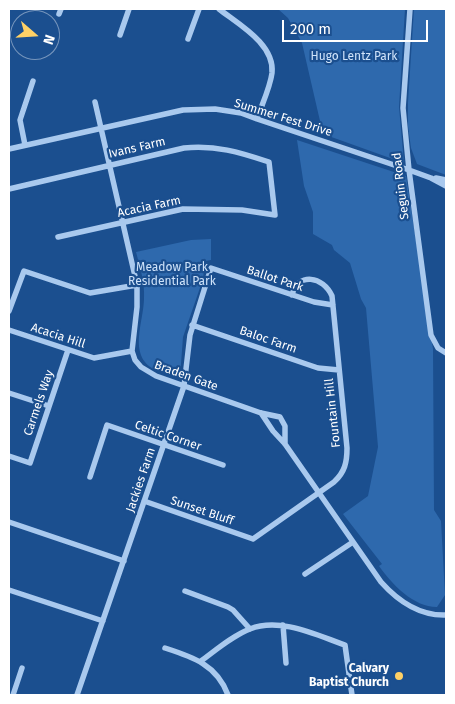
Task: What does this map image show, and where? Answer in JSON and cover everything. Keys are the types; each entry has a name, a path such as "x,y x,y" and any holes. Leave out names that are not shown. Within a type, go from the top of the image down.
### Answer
{"street":[{"path":"120,34 129,9"},
{"path":"188,39 199,9"},
{"path":"219,9 260,42 270,60 272,75 258,119"},
{"name":"Seguin Road","path":"410,9 403,100 409,170 431,335 438,348 446,354"},
{"path":"25,145 20,120 33,81"},
{"path":"95,102 137,285 137,306 132,351"},
{"name":"Summer Fest Drive","path":"9,149 101,127 197,108 232,112 258,119 409,170 446,186"},
{"name":"Ivans Farm","path":"9,188 110,164 184,148 203,146 234,151 270,162 275,215"},
{"name":"Summer Fest Drive","path":"431,178 446,180"},
{"name":"Acacia Farm","path":"58,238 183,209 242,210 275,215"},
{"name":"Ballot Park","path":"211,268 314,302 333,305"},
{"name":"Jackies Farm","path":"77,695 184,386 192,325 211,268"},
{"path":"9,311 24,271 90,293 137,285"},
{"name":"Fountain Hill","path":"253,539 339,476 343,471 347,458 332,296 324,284 311,280 302,280 296,284 292,295"},
{"name":"Baloc Farm","path":"192,325 318,368 339,370"},
{"name":"Acacia Hill","path":"9,330 94,358 132,351"},
{"name":"Carmels Way","path":"9,456 30,463 68,350"},
{"name":"Braden Gate","path":"132,351 135,360 147,373 280,418 285,426 285,444"},
{"path":"9,393 49,406"},
{"name":"Braden Gate","path":"261,413 273,431 285,444 381,582 398,598 414,608 428,614 446,615"},
{"name":"Celtic Corner","path":"90,477 107,425 223,465"},
{"name":"Sunset Bluff","path":"144,501 253,539"},
{"path":"9,522 124,560"},
{"path":"306,574 353,542"},
{"path":"9,590 103,621"},
{"path":"185,591 228,607 250,629"},
{"path":"201,661 250,629 268,625 283,625 345,645 352,695"},
{"path":"283,625 286,664"},
{"path":"165,648 201,661 221,682 228,695"},
{"path":"13,695 22,668"}],"green space":[{"name":"Hugo Lentz Park","path":"278,9 405,9 399,107 404,163 323,134 302,43 288,18"},
{"path":"414,9 446,9 446,175 417,164 411,148 408,126 408,102"},
{"path":"297,140 406,176 433,349 434,510 441,521 445,595 437,607 428,606 412,599 397,587 379,566 382,564 343,514 368,496 378,447 366,308 361,299 350,263 334,250 332,245 313,234 313,212 304,186"},
{"name":"Meadow Park Residential Park","path":"211,239 211,260 205,261 203,279 183,337 180,377 166,374 148,365 142,358 139,339 144,292 136,252 191,240"}],"place":[{"name":"Calvary Baptist Church","path":"399,676"}]}
